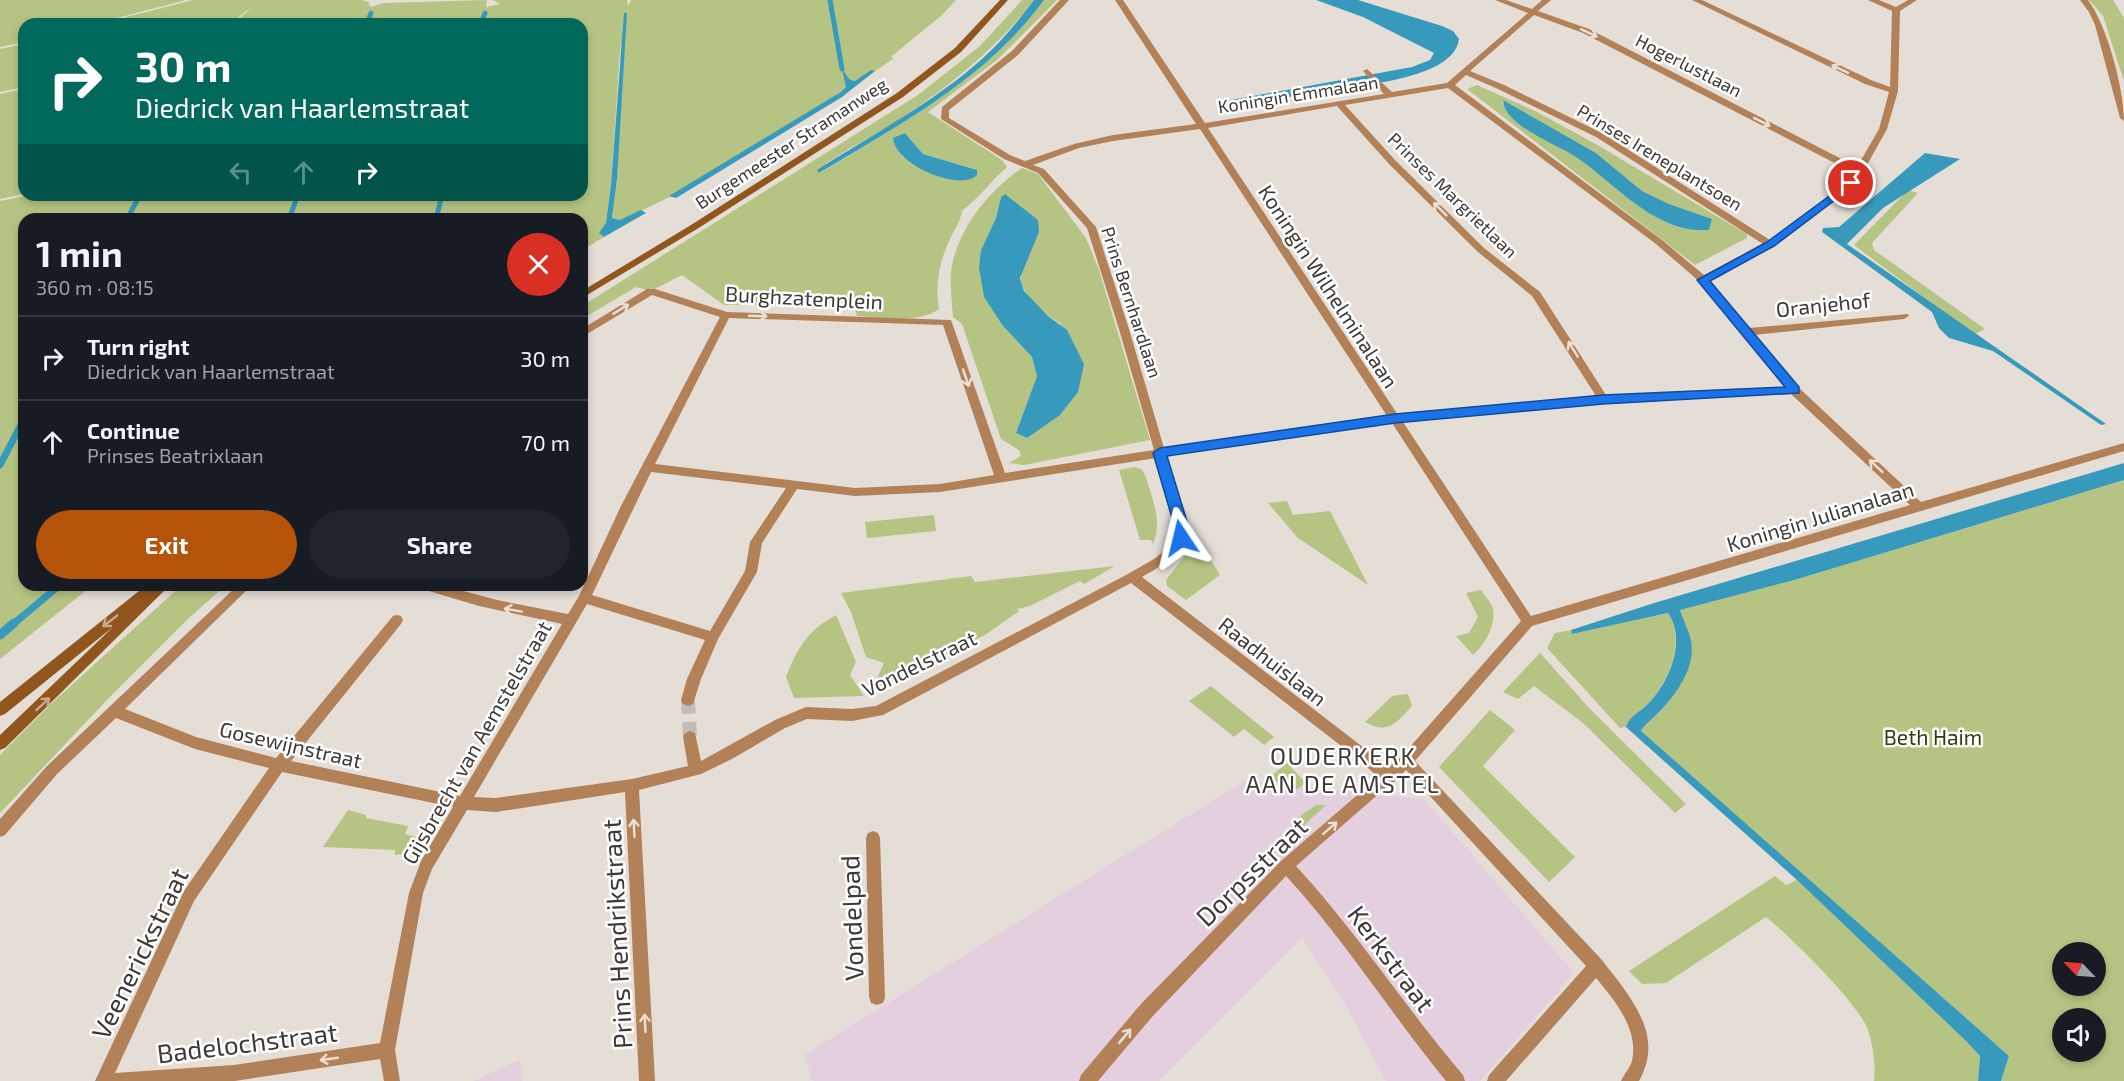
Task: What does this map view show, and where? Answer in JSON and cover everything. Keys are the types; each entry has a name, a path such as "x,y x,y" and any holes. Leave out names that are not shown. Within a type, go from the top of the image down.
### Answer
{"main road":[{"name":"Burgemeester Stramanweg","path":"588,291 732,203 900,95 958,50 1004,0"},
{"path":"0,710 149,591"},
{"path":"0,744 158,591"}],"street":[{"name":"Prins Bernhardlaan","path":"1065,0 990,76 945,109 945,119 1007,157 1041,171 1091,227 1160,453"},
{"name":"Koningin Wilhelminalaan","path":"1119,0 1528,622"},
{"name":"Hogerlustlaan","path":"1499,0 1586,31 1859,172"},
{"path":"1547,0 1450,85 1659,242 1703,280 1794,390 1918,506"},
{"path":"1696,0 1868,82 1894,91"},
{"path":"1872,0 1896,10"},
{"path":"1896,10 1913,0"},
{"path":"2084,0 2099,25 2124,118"},
{"path":"1703,280 1770,244 1851,183 1859,172 1883,129 1894,91 1896,10"},
{"path":"1367,71 1390,95"},
{"name":"Prinses Ireneplantsoen","path":"1465,72 1599,135 1770,244"},
{"name":"Koningin Emmalaan","path":"1026,164 1077,146 1113,138 1204,126 1450,85"},
{"name":"Prinses Margrietlaan","path":"1338,103 1392,162 1481,250 1536,294 1603,399"},
{"name":"Burghzatenplein","path":"588,330 651,291 662,292 726,315 947,322 1001,479"},
{"name":"Gijsbrecht van Aemstelstraat","path":"588,590 647,467 726,315"},
{"name":"Oranjehof","path":"1746,332 1904,316"},
{"path":"647,467 855,492 940,488 1395,419 1603,399 1794,390"},
{"name":"Koningin Julianalaan","path":"1528,622 1759,557 1918,506 2124,447"},
{"name":"Vondelstraat","path":"463,803 496,805 632,785 696,770 780,724 806,713 852,715 878,711 1132,577 1169,554 1181,538 1182,528 1160,453"},
{"path":"688,700 694,679 713,637 751,572 756,542 794,485"},
{"name":"Raadhuislaan","path":"1132,577 1363,755 1389,778"},
{"path":"0,830 52,770 240,591"},
{"path":"442,591 498,607 570,620"},
{"name":"Gijsbrecht van Aemstelstraat","path":"392,1081 387,1050 416,893 426,866 587,591"},
{"path":"584,598 713,637"},
{"name":"Veenerickstraat","path":"104,1081 189,896 279,765 398,620"},
{"name":"Dorpsstraat","path":"1087,1081 1146,1011 1286,866 1406,761 1528,622"},
{"name":"Gosewijnstraat","path":"114,711 195,743 279,765 463,803"},
{"path":"690,737 696,770"},
{"path":"1406,761 1597,965 1635,1022 1641,1043 1640,1058 1634,1076 1629,1081"},
{"name":"Prins Hendrikstraat","path":"632,785 647,1081"},
{"name":"Vondelpad","path":"873,838 877,997"},
{"name":"Kerkstraat","path":"1286,866 1318,899 1434,1055 1456,1081"},
{"path":"1495,1081 1597,965"},
{"name":"Badelochstraat","path":"113,1081 234,1073 387,1050"}],"shaded area":[{"path":"1246,780 1424,799 1574,973 1480,1081 1386,1081 1346,1006 1302,938 1159,1081 813,1081 804,1055"},
{"path":"520,1060 522,1081 473,1081"}],"green space":[{"path":"0,0 186,0 117,18 18,18 18,43 0,47"},
{"path":"193,0 362,0 369,2 370,7 384,3 487,0 486,7 500,4 493,0 627,0 628,6 631,0 956,0 942,15 891,57 894,58 828,103 726,166 620,221 612,218 617,179 621,36 611,185 606,223 600,233 604,237 588,246 588,213 18,213 18,591 85,591 0,659 0,201 18,197 18,201 588,201 588,18 240,18 252,7 237,18 122,18"},
{"path":"1022,0 1034,0 989,50 955,79 900,119 838,156 818,170 820,173 941,97 996,53 1044,0 1057,0 997,60 928,112 1002,160 1007,167 962,211 940,266 937,291 939,309 921,317 900,318 857,316 854,305 724,305 682,275 651,291 636,287 588,315 588,302 918,95 980,46","holes":["905,133 923,154 977,170 902,157"]},
{"path":"2089,0 2113,0 2124,18 2124,81 2103,16"},
{"path":"18,45 18,88 0,92 0,49"},
{"path":"1477,85 1537,112 1594,143 1747,234 1747,238 1695,265 1467,89","holes":["1503,100 1596,153 1642,191 1669,204 1712,219 1709,230 1672,225 1655,217 1569,152 1527,128 1509,112"]},
{"path":"18,90 18,195 0,199 0,94"},
{"path":"1022,168 1038,174 1086,238 1099,270 1150,440 1024,465 1009,463 1021,456 1019,450 1001,439 962,324 953,317 951,278 956,250 969,223 988,198","holes":["1001,197 1039,232 1025,263 1021,280 1031,299 1042,311 1061,324 1037,429 1027,438 1016,433 1037,376 1032,357 1003,326 981,250 996,218"]},
{"path":"1908,190 1918,193 1872,243 1874,250 1985,329 1974,335 1854,245"},
{"path":"1134,467 1141,469 1145,475 1157,518 1153,544 1151,540 1140,540 1119,470"},
{"name":"Beth Haim","path":"2124,480 2124,1081 2001,1081 2009,1056 1641,732 1646,722 1659,713 1691,641 1679,610 1798,579"},
{"path":"1287,501 1293,515 1330,511 1368,585 1298,538 1268,503"},
{"path":"934,515 936,531 867,538 865,522"},
{"path":"1198,539 1220,575 1186,600 1167,586 1166,580 1189,551 1194,540"},
{"path":"1115,566 1084,584 1080,581 1030,606 1017,609 1019,611 985,635 879,690 874,685 884,663 866,657 851,612 841,593 971,576 975,582"},
{"path":"1481,590 1492,606 1493,619 1486,639 1473,655 1456,636 1469,633 1478,617 1466,593"},
{"path":"175,591 219,591 106,701 0,813 0,755 53,702"},
{"path":"1668,613 1675,636 1673,660 1656,695 1632,717 1626,727 1620,728 1547,648 1555,633 1571,630 1572,634"},
{"path":"836,615 856,662 850,675 864,696 794,698 786,677 795,657 811,634"},
{"path":"1540,653 1591,710 1686,804 1675,813 1583,723 1534,686 1518,699 1503,692"},
{"path":"1211,686 1274,737 1264,745 1244,729 1234,737 1189,701"},
{"path":"1408,694 1412,706 1392,725 1380,727 1365,722 1392,696"},
{"path":"1490,710 1515,730 1483,766 1575,857 1549,882 1439,767"},
{"path":"1287,763 1306,783 1289,795 1271,776"},
{"path":"1317,805 1326,805 1286,842 1290,829 1297,820"},
{"path":"348,810 366,815 366,818 408,826 405,834 419,838 410,853 395,855 395,850 323,847"},
{"path":"1775,876 1786,885 1797,880 1967,1042 1980,1056 1978,1081 1874,1081 1873,1049 1868,1030 1862,1019 1823,971 1766,917 1666,983 1642,984 1629,971"}],"water":[{"path":"1034,0 1044,0 1021,28 969,76 911,117 819,173 817,170 923,104 963,75 996,45"},
{"path":"1316,0 1358,0 1442,26 1453,31 1459,39 1452,54 1438,65 1417,74 1367,85 1303,92 1301,95 1228,107 1220,102 1412,67 1430,60 1434,53 1363,17"},
{"path":"624,13 627,13 617,179 612,218 620,220 641,210 646,213 604,237 599,233 606,223 611,185"},
{"path":"842,69 850,80 855,81 871,70 875,71 842,97 676,198 669,196 841,92 846,87"},
{"path":"1503,100 1596,153 1642,191 1669,204 1712,219 1709,230 1690,229 1654,216 1576,157 1522,126 1512,118"},
{"path":"905,133 923,154 977,170 977,175 969,179 958,180 944,178 917,166 905,158 893,138"},
{"path":"1925,153 1960,159 1883,208 1847,244 2106,424 2101,425 1993,351 1949,338 1939,328 1932,312 1822,232 1823,228 1839,227"},
{"path":"1005,194 1038,220 1039,232 1020,278 1024,291 1048,316 1067,330 1084,364 1078,392 1060,415 1027,438 1016,433 1037,376 1032,357 1003,326 984,297 979,268 981,250 996,218 1001,197"},
{"path":"2124,463 2124,480 1798,579 1680,610 1691,641 1692,651 1688,670 1673,696 1641,731 2009,1056 2001,1081 1978,1081 1980,1056 1967,1042 1797,880 1626,727 1632,717 1656,695 1669,673 1676,648 1676,636 1668,613 1572,634 1571,630"}],"waterway":[{"path":"830,0 842,69"},
{"path":"369,18 371,13"},
{"path":"483,18 485,13"},
{"path":"130,213 137,201"},
{"path":"291,213 296,201"},
{"path":"438,213 440,201"},
{"path":"0,465 18,430"},
{"path":"12,625 53,591"},
{"path":"0,635 14,623"}],"tunnel":[{"path":"688,700 690,737"}],"district":[{"name":"OUDERKERK AAN DE AMSTEL","path":"1343,769"}],"route":[{"path":"1181,538 1182,528 1160,453 1395,419 1603,399 1794,390 1703,280 1770,244 1851,183"}]}
